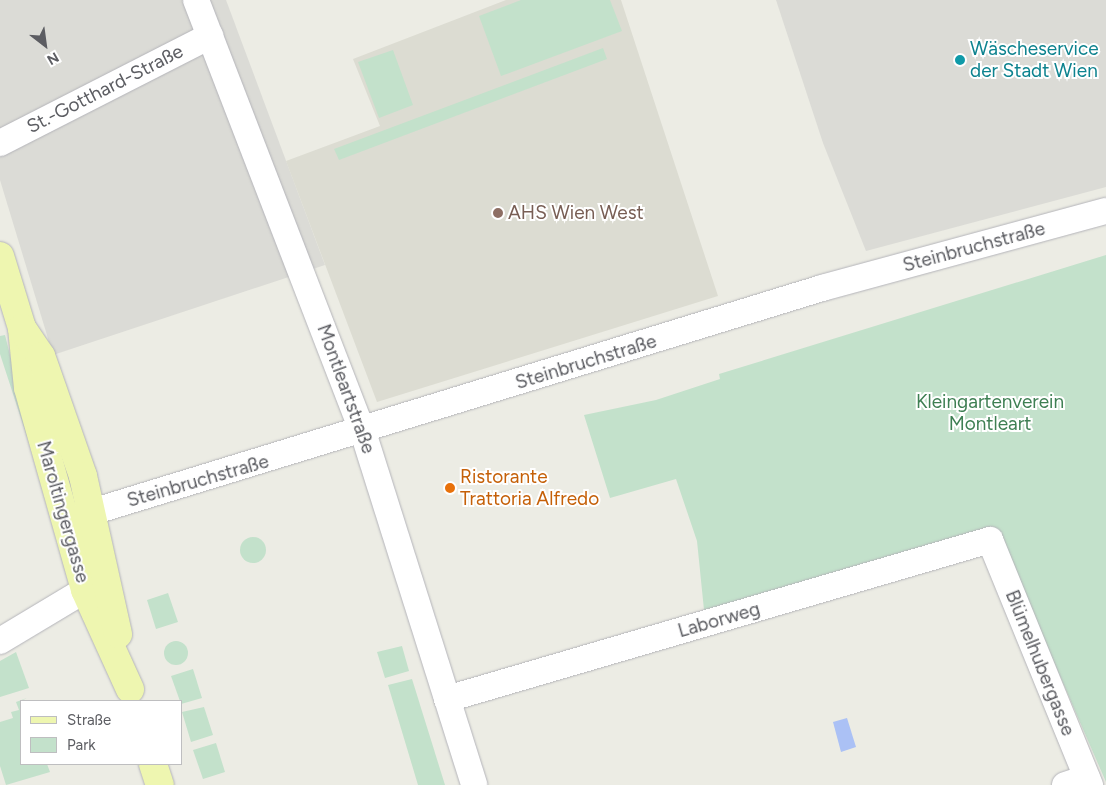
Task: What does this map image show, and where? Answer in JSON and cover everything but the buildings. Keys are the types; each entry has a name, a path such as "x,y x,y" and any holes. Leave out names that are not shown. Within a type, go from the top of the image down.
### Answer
{"main road":[{"name":"Maroltingergasse","path":"0,256 22,328 28,388 67,519 85,590 132,695"},
{"name":"Maroltingergasse","path":"22,328 41,356 93,512 132,695"},
{"path":"153,765 160,785"}],"street":[{"name":"Montleartstraße","path":"196,0 363,432 474,785"},
{"name":"St.-Gotthard-Straße","path":"0,143 210,36"},
{"name":"Steinbruchstraße","path":"67,519 363,432 822,288 1106,211"},
{"name":"Laborweg","path":"447,699 990,540"},
{"name":"Blümelhubergasse","path":"990,540 1081,783"},
{"path":"0,641 85,590"}],"shaded area":[{"path":"0,0 226,0 325,265 53,355 0,180"},
{"name":"AHS Wien West","path":"506,0 621,0 718,296 377,402 286,161 380,126 353,59"},
{"path":"776,0 1106,0 1106,187 866,251 823,143"}],"green space":[{"path":"521,0 610,0 622,31 501,76 479,16"},
{"path":"603,48 607,59 339,160 334,149"},
{"path":"393,50 413,105 379,118 358,62"},
{"name":"Kleingartenverein Montleart","path":"1106,255 1106,782 999,536 704,610 697,541 676,479 610,498 584,415 656,400 720,379 719,374"},
{"path":"5,335 45,492 0,354 0,336"},
{"path":"253,537 263,540 266,550 263,560 253,563 243,560 240,550 243,540"},
{"path":"168,593 178,622 156,629 147,600"},
{"path":"176,641 185,644 188,653 185,662 176,665 167,662 164,653 167,644"},
{"path":"402,646 409,671 385,678 377,652"},
{"path":"16,652 29,688 0,697 0,661"},
{"path":"193,669 202,698 182,704 171,676"},
{"path":"412,679 445,785 418,785 388,685"},
{"path":"20,701 20,765 47,765 50,772 6,785 0,766 0,722 13,718 11,712 19,710 16,702"},
{"path":"204,707 213,735 191,742 182,712"},
{"path":"216,743 225,772 203,779 193,750"}],"water":[{"path":"847,718 856,747 841,752 833,722"}],"place":[{"name":"Wäscheservice der Stadt Wien","path":"960,60"},
{"name":"AHS Wien West","path":"498,213"},
{"name":"Ristorante Trattoria Alfredo","path":"450,488"}]}
